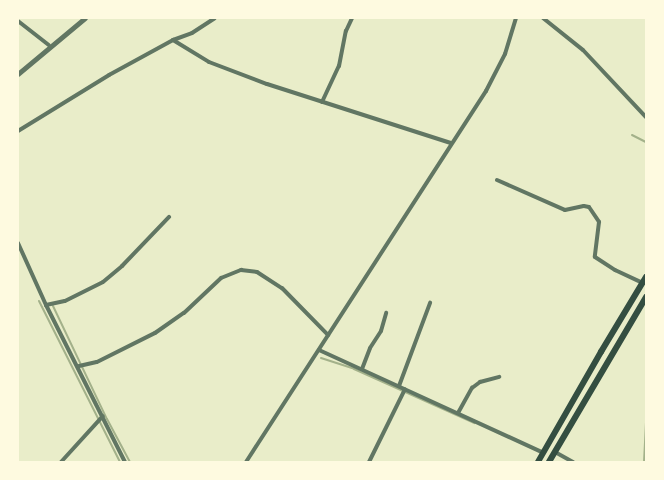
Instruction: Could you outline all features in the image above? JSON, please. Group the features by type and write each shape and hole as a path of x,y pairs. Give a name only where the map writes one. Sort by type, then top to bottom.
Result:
{"main road":[{"path":"538,462 600,352 645,280"},
{"path":"549,462 646,297"}],"street":[{"path":"18,74 49,45 85,18"},
{"path":"18,131 109,75 173,40 192,33 215,18"},
{"path":"322,102 339,66 346,31 352,18"},
{"path":"246,462 490,83 505,54 516,18"},
{"path":"543,18 584,50 646,117"},
{"path":"18,21 49,45"},
{"path":"173,40 196,55 228,70 451,143"},
{"path":"497,180 565,210 584,206 589,207 599,222 595,256 621,274 645,280"},
{"path":"46,305 81,294 113,274 169,217"},
{"path":"18,243 46,305 79,366 125,462"},
{"path":"79,366 98,362 155,333 184,313 221,278 242,270 257,272 282,288 328,335"},
{"path":"399,386 430,303"},
{"path":"362,369 370,348 381,331 386,313"},
{"path":"319,350 544,453"},
{"path":"458,413 472,388 484,381 499,376"},
{"path":"369,462 405,389"},
{"path":"61,462 102,416"},
{"path":"555,452 573,462"}],"waterway":[{"path":"632,135 646,142"},
{"path":"39,301 120,462"},
{"path":"53,306 107,419 130,462"},
{"path":"321,358 354,369 474,423"},
{"path":"644,462 646,422"}]}
